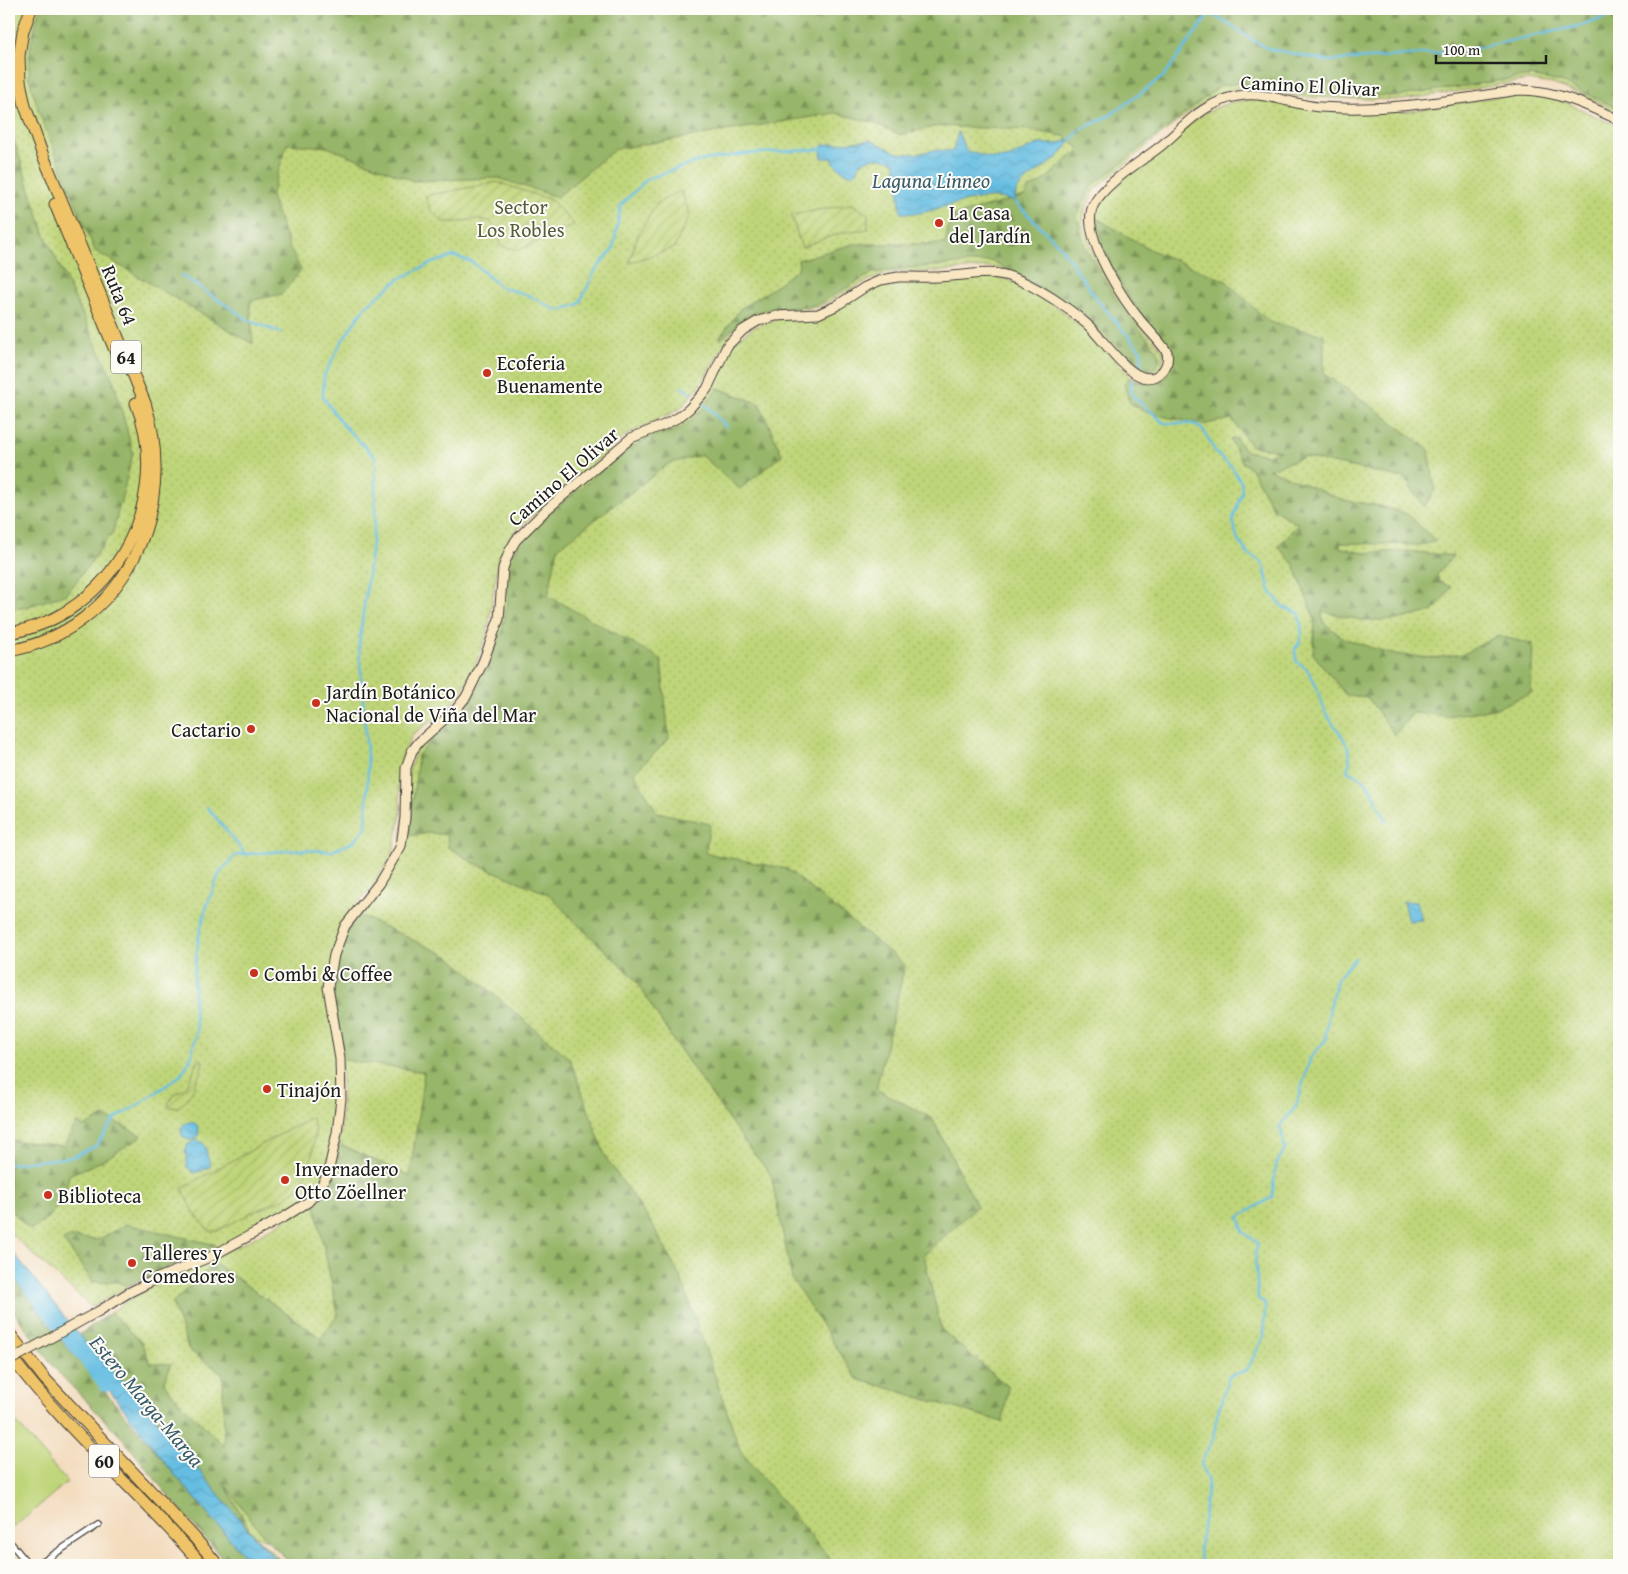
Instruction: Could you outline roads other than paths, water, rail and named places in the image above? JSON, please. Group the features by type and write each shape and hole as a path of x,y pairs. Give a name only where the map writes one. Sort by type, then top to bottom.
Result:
{"highway":[{"name":"Ruta 64","path":"9,633 37,626 60,615 92,593 110,574 126,551 137,526 144,498 147,470 146,446 139,410 35,154 16,99 12,75 12,50 23,9"},
{"name":"Ruta 64","path":"9,651 39,642 63,631 84,617 112,590 131,564 144,535 151,510 156,473 152,431 145,404 42,153 25,106 20,81 19,56 23,31 31,9"},
{"name":"60","path":"9,1333 51,1385 194,1536 218,1565"},
{"name":"60","path":"9,1354 60,1416 155,1513 202,1565"}],"main road":[{"name":"Camino El Olivar","path":"9,1361 128,1293 158,1278 210,1257 269,1226 304,1205 318,1190 328,1173 332,1160 340,1109 340,1070 328,987 334,954 345,926 379,883 401,846 405,818 406,768 412,751 419,742 458,708 466,697 483,662 499,619 503,568 508,552 520,535 546,510 631,438 664,425 689,409 707,389 727,346 743,330 758,321 776,316 818,314 836,306 865,287 881,280 898,277 1000,274 1027,284 1058,303 1088,326 1136,374 1149,379 1155,378 1164,369 1168,358 1167,352 1129,305 1114,280 1096,246 1090,214 1096,200 1106,189 1162,145 1197,114 1212,105 1228,98 1245,95 1261,96 1319,107 1400,107 1519,90 1534,90 1548,91 1572,99 1619,120"}],"street":[{"path":"38,1565 98,1525"},
{"path":"9,1541 29,1565"}],"water":[{"name":"Laguna Linneo","path":"958,132 966,151 991,158 1008,158 1038,144 1057,144 1072,139 1059,156 1023,183 1016,191 1015,202 1004,199 980,199 918,213 901,213 895,162 882,158 869,159 860,163 858,171 853,175 840,169 832,158 822,158 821,149 823,145 871,140 897,153 915,154 935,150 953,151"},
{"path":"1403,901 1417,902 1422,920 1408,921"},
{"path":"186,1122 194,1122 199,1127 197,1138 186,1140 181,1135 181,1127"},
{"path":"196,1140 204,1145 210,1167 194,1173 187,1167 185,1153 188,1144"},
{"path":"9,1247 79,1335 141,1401 252,1534 281,1565 252,1565 170,1469 9,1260"}],"waterway":[{"path":"1071,140 1080,130 1109,116 1163,77 1210,13 1266,48 1328,61 1464,51 1587,24 1619,12"},
{"path":"9,1164 72,1157 96,1146 115,1119 181,1075 191,1058 197,1031 194,1007 194,974 199,935 207,905 220,872 236,855 295,850 332,851 353,842 366,827 368,768 359,645 375,520 376,458 343,425 323,397 324,376 342,341 365,307 399,279 432,263 454,256 472,262 501,287 528,295 558,311 579,304 595,271 613,249 621,205 647,179 699,161 744,154 824,149"},
{"path":"1015,202 1060,246 1098,301 1142,352 1141,366"},
{"path":"181,275 250,321 281,333"},
{"path":"1132,381 1131,392 1135,398 1164,423 1195,424 1204,431 1216,453 1232,467 1241,482 1242,491 1233,519 1237,538 1247,553 1263,563 1270,591 1283,607 1299,613 1302,632 1299,644 1295,648 1296,661 1311,675 1325,711 1348,746 1350,762 1347,771 1366,782 1387,821"},
{"path":"682,387 690,393"},
{"path":"704,404 727,427"},
{"path":"207,807 246,855"},
{"path":"1201,1565 1199,1552 1208,1482 1201,1463 1213,1439 1217,1415 1229,1376 1247,1370 1264,1336 1265,1304 1258,1298 1255,1254 1258,1243 1244,1233 1239,1217 1272,1197 1276,1165 1285,1149 1280,1126 1296,1106 1311,1056 1325,1041 1329,1012 1337,979 1355,958"},
{"name":"Estero Marga-Marga","path":"9,1260 106,1385"}],"place":[{"name":"La Casa del Jardín","path":"939,223"},
{"name":"Ecoferia Buenamente","path":"487,373"},
{"name":"Jardín Botánico Nacional de Viña del Mar","path":"316,703"},
{"name":"Cactario","path":"251,729"},
{"name":"Combi & Coffee","path":"254,973"},
{"name":"Tinajón","path":"267,1089"},
{"name":"Invernadero Otto Zöellner","path":"285,1180"},
{"name":"Biblioteca","path":"48,1195"},
{"name":"Talleres y Comedores","path":"132,1263"}],"park label":[{"name":"Sector Los Robles","path":"521,218"}]}
